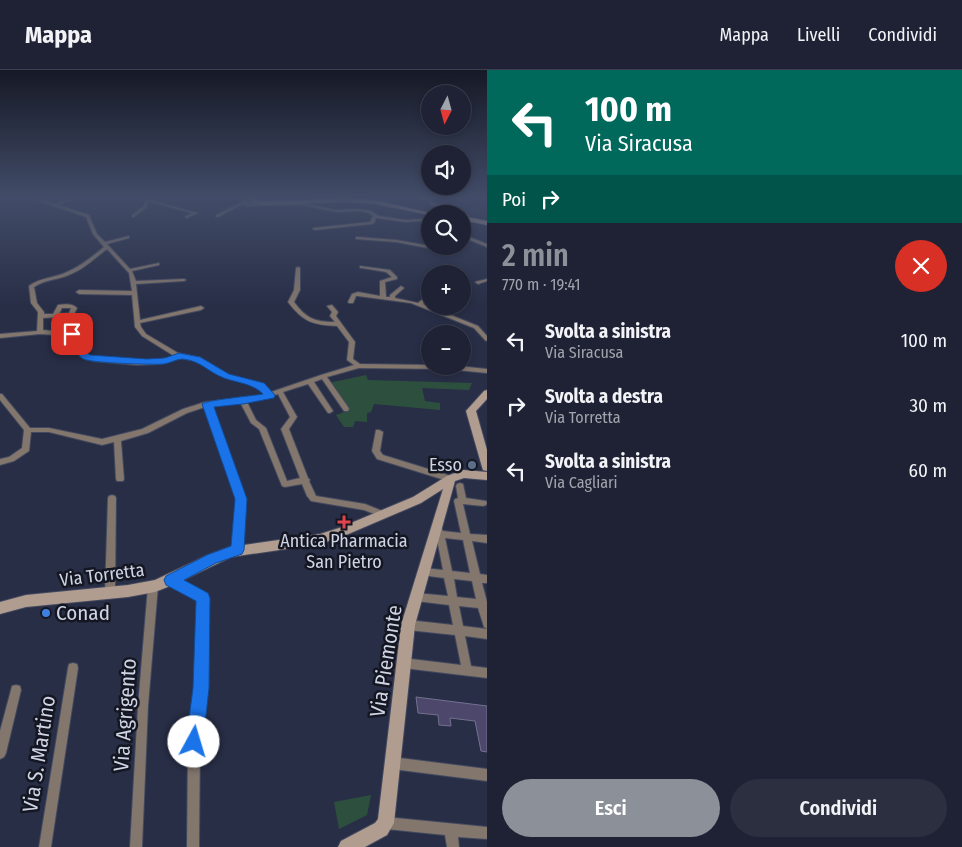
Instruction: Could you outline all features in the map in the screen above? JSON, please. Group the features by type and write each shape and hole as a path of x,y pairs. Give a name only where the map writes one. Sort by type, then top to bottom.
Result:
{"street":[{"path":"95,232 128,271 134,283 138,328 144,335 167,351 179,356 200,359 226,376 260,385 270,395"},
{"path":"40,332 41,316 38,306 34,302 31,287 38,282 54,279 73,271 106,245 127,237"},
{"path":"358,238 396,241 421,246"},
{"path":"471,239 487,246"},
{"path":"471,242 480,243"},
{"path":"128,271 157,264"},
{"path":"362,266 388,271 395,278 382,281 383,297"},
{"path":"298,268 297,290 291,302 298,312 309,322 338,324"},
{"path":"134,283 184,280"},
{"path":"478,282 487,280"},
{"path":"393,299 392,296 401,288"},
{"path":"79,292 135,293"},
{"path":"351,302 355,295 383,297 412,302 421,306 421,303"},
{"path":"330,306 335,312 333,316 352,342 350,360 359,366"},
{"path":"138,322 202,308"},
{"path":"446,315 476,327 487,339"},
{"path":"41,316 55,316"},
{"path":"0,336 40,332 76,336 83,355 93,359 159,362 179,356"},
{"path":"28,430 49,430 102,442 145,431 185,411 207,404 243,401 270,395 310,380 359,366 487,371"},
{"path":"403,367 405,370 411,371 473,372"},
{"path":"323,376 346,409"},
{"path":"310,380 330,410"},
{"path":"280,392 294,417 285,430 311,496 314,499 365,506 382,514"},
{"path":"487,392 471,411 487,467"},
{"path":"0,396 28,430 26,449 11,459 0,462"},
{"path":"243,401 253,421 262,428 285,484 306,480"},
{"path":"207,404 241,499 238,550"},
{"path":"379,432 376,451 380,457 456,482 463,497 461,501 458,501 487,621"},
{"path":"117,439 120,479"},
{"name":"Via Torretta","path":"0,608 26,601 110,593 153,586 171,580 212,559 238,550 320,539 417,500 456,482 463,474 487,476"},
{"name":"Via Piemonte","path":"386,823 408,625 424,572 456,482"},
{"path":"110,593 112,498"},
{"path":"461,501 483,503"},
{"path":"467,670 439,531 487,538"},
{"path":"424,572 487,578"},
{"path":"171,580 203,598 201,688 194,742 193,847"},
{"name":"Via Agrigento","path":"136,847 143,706 153,586"},
{"path":"416,597 483,604"},
{"path":"408,625 487,634"},
{"path":"403,663 487,673"},
{"name":"Via S. Martino","path":"45,847 73,668"},
{"path":"0,753 16,690"},
{"path":"392,763 487,775"},
{"path":"346,847 381,830 386,823 487,833"},
{"path":"451,829 454,847"}],"green space":[{"path":"366,375 368,380 472,383 469,390 422,388 425,401 440,403 440,410 374,404 371,412 367,413 367,422 355,421 353,427 344,427 336,415 344,412 346,409 328,383"},
{"path":"371,795 367,815 339,829 334,802"}],"building":[{"path":"416,697 487,706 487,752 481,751 475,721 450,718 451,726 439,725 438,715 418,713"}],"place":[{"name":"Esso","path":"472,465"},
{"name":"Antica Pharmacia San Pietro","path":"344,522"},
{"name":"Conad","path":"46,613"}],"route":[{"path":"72,334 79,341 83,355 93,359 159,362 179,356 200,359 226,376 260,385 270,395 243,401 207,404 241,499 238,550 212,559 171,580 203,598 201,688 194,742"}]}
